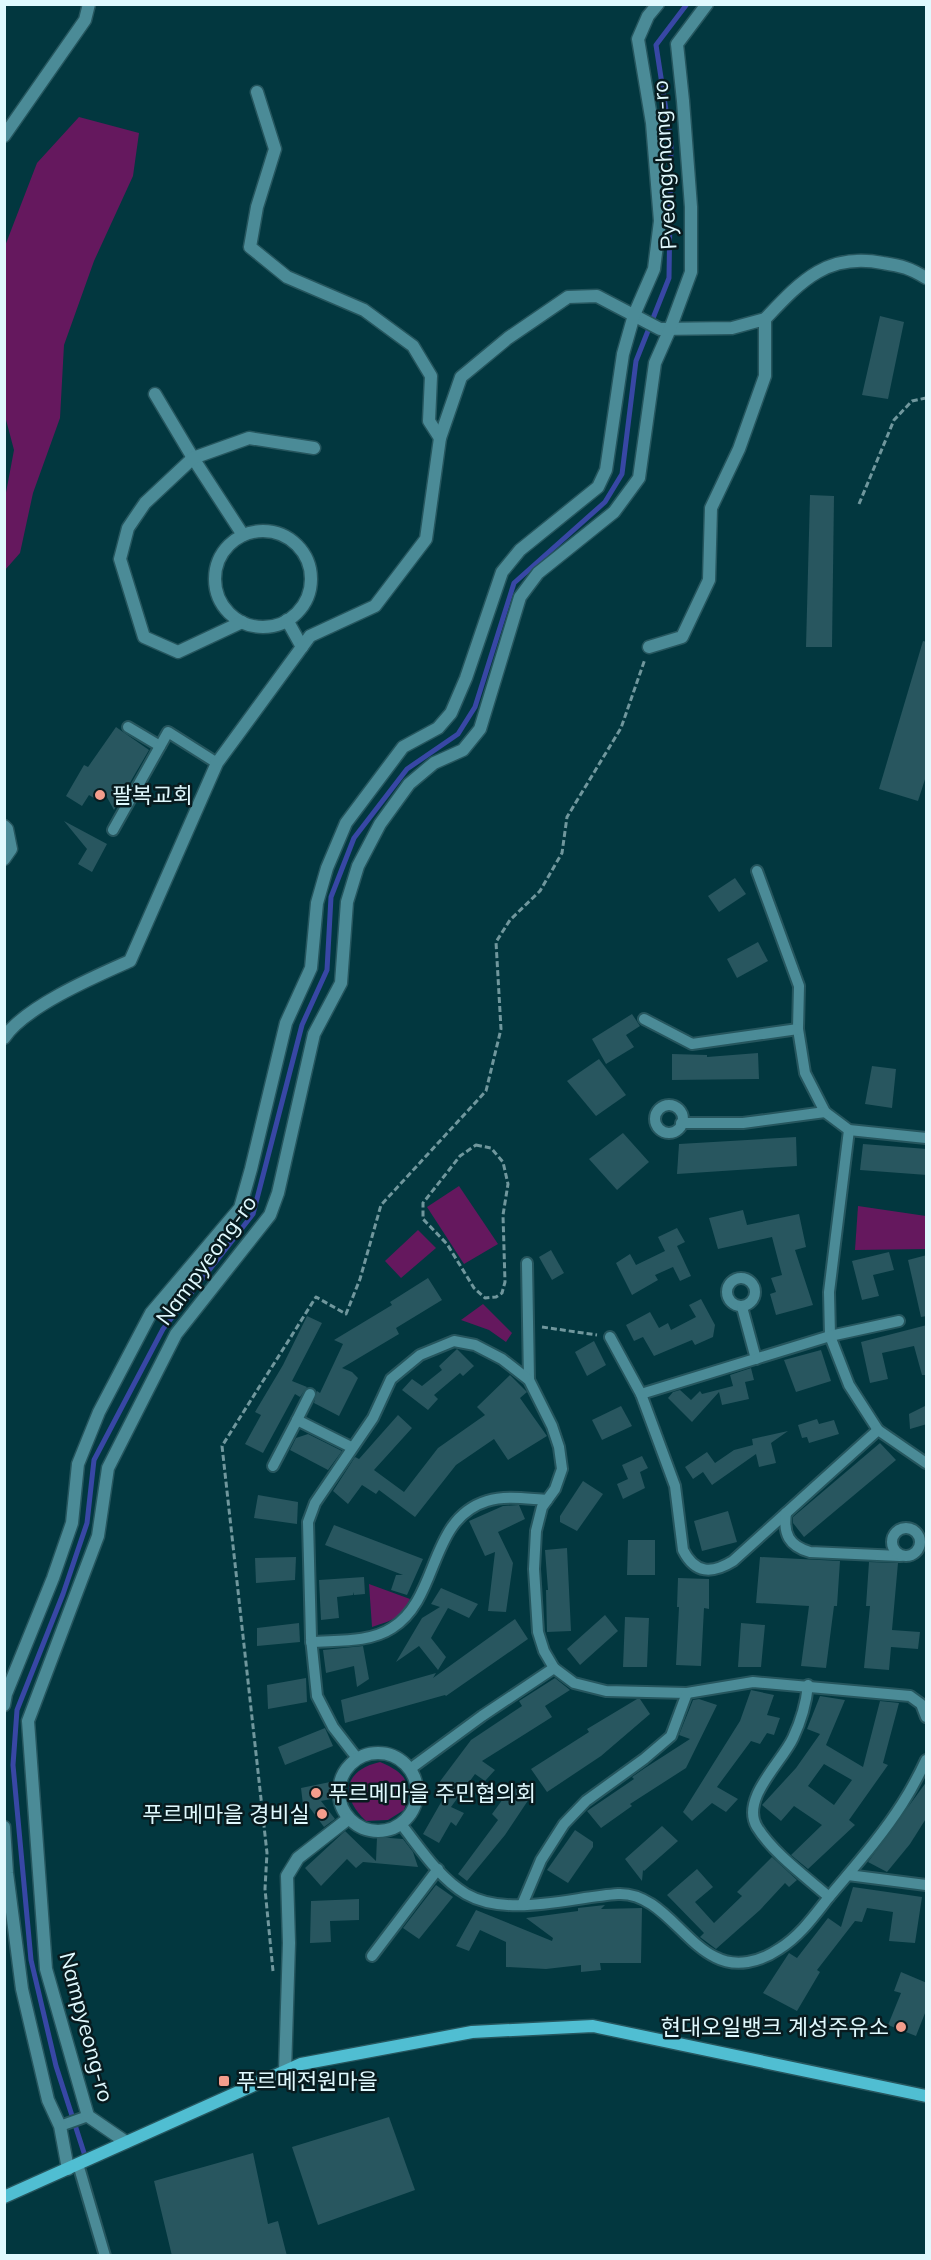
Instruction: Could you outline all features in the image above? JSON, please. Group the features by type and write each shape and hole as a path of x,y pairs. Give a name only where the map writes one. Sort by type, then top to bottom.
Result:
{"street":[{"path":"4,136 86,20 89,4"},
{"name":"Pyeongchang-ro","path":"638,317 654,269 660,221 652,123 638,39 648,16 658,4"},
{"name":"Pyeongchang-ro","path":"665,329 691,272 691,207 683,100 676,44 707,4"},
{"path":"257,92 275,149 257,207 250,247 287,277 364,310 413,345 431,376 429,421 440,438"},
{"path":"5,1037 12,1027 69,989 130,961 217,763 310,636 375,606 426,539 440,438 461,377 508,338 568,297 597,296 665,329 732,328 765,319 799,283 826,266 863,259 910,268 927,278"},
{"name":"Nampyeong-ro","path":"4,1705 6,1694 53,1578 72,1523 78,1464 99,1412 151,1313 240,1208 285,1023 312,968 316,903 327,868 346,823 403,747 438,728 451,713 466,678 502,573 520,550 598,488 606,470 623,354 638,317"},
{"path":"649,647 681,638 709,580 711,508 739,449 765,376 765,319"},
{"name":"Nampyeong-ro","path":"126,2142 85,2117 46,1969 28,1721 98,1536 108,1468 176,1334 270,1215 278,1193 314,1034 341,983 347,902 358,866 380,824 409,784 434,763 463,750 480,729 520,597 538,573 614,512 639,478 655,363 665,329"},
{"path":"155,394 243,535"},
{"path":"242,622 178,652 144,637 120,559 128,528 145,503 193,458 249,438 314,448"},
{"path":"259,531 275,532 290,539 301,550 309,564 311,580 308,596 299,610 287,620 272,626 257,627 229,614 220,601 215,578 220,556 230,544 243,535 259,531"},
{"path":"287,620 302,647"},
{"path":"4,826 7,828 11,849 4,859"},
{"path":"372,1754 387,1754 410,1769 417,1784 417,1800 411,1815 401,1824 388,1830 375,1830 359,1826 348,1819 340,1802 340,1789 343,1777 357,1758 372,1754"},
{"path":"285,2071 289,1943 287,1876 298,1858 348,1819"},
{"path":"4,1827 7,1873 22,1989 48,2100 63,2125 73,2167"},
{"path":"4,2197 301,2064 472,2032 593,2026 927,2096"}],"lane":[{"path":"128,727 160,746"},
{"path":"113,830 168,732 217,763"},
{"path":"757,871 799,986 798,1029 805,1073 825,1112 849,1130 927,1138"},
{"path":"644,1019 692,1044 798,1029"},
{"path":"681,1123 743,1123 825,1112"},
{"path":"849,1130 830,1281 830,1336 849,1384 878,1430 927,1463"},
{"path":"527,1263 529,1380 552,1426 559,1448 562,1469 555,1489 542,1507 536,1531 538,1632 544,1651 554,1668 574,1683 606,1691 687,1694 753,1682 808,1685 910,1696 921,1704 927,1717"},
{"path":"742,1306 756,1359"},
{"path":"641,1394 830,1336 899,1321"},
{"path":"610,1337 641,1394 675,1486 683,1550 688,1560 705,1570 725,1566 878,1430"},
{"path":"357,1758 333,1727 317,1696 311,1642 308,1522 315,1503 351,1447 373,1418 392,1379 420,1355 454,1341 475,1345 502,1359 529,1380"},
{"path":"273,1466 310,1394"},
{"path":"297,1420 351,1447"},
{"path":"311,1642 372,1637 392,1628 412,1611 445,1538 460,1515 473,1507 488,1500 504,1498 547,1500"},
{"path":"786,1513 784,1526 796,1548 810,1552 900,1556"},
{"path":"410,1769 482,1716 554,1668"},
{"path":"808,1685 805,1712 792,1741 756,1795 753,1813 756,1825 765,1837 789,1862 829,1897"},
{"path":"522,1905 541,1860 564,1824 586,1801 644,1759 671,1736 687,1694"},
{"path":"401,1824 438,1869 465,1894 484,1901 522,1905 620,1894 644,1901 665,1914 688,1939 714,1957 732,1964 753,1961 777,1950 795,1937 848,1875 902,1804 927,1760"},
{"path":"372,1956 438,1869"},
{"path":"848,1875 927,1885"},
{"path":"63,2125 85,2117"},
{"path":"73,2167 105,2256"}],"path":[{"path":"859,504 894,420 912,401 927,398"},
{"path":"273,1981 265,1889 267,1853 222,1446 316,1297 346,1314 360,1279 381,1205 486,1091 501,1029 496,942 510,920 540,891 562,854 567,818 621,728 649,647"},
{"path":"476,1145 491,1148 502,1162 508,1184 503,1215 505,1282 502,1293 496,1297 485,1298 474,1288 447,1244 423,1218 423,1203 459,1156 476,1145"},
{"path":"528,1326 610,1337"}],"shaded area":[{"path":"79,117 139,133 133,176 94,261 64,345 60,418 33,493 20,553 5,570 5,498 14,450 5,416 5,246 37,163"},
{"path":"459,1186 498,1244 464,1264 427,1207"},
{"path":"858,1206 926,1216 926,1249 855,1250"},
{"path":"418,1230 436,1248 401,1278 385,1261"},
{"path":"483,1304 512,1333 506,1342 489,1330 461,1320"},
{"path":"369,1584 410,1599 403,1611 395,1618 372,1627"},
{"path":"380,1762 396,1770 405,1780 407,1801 404,1810 388,1820 366,1821 357,1812 352,1802 349,1785 359,1771"}],"building":[{"path":"880,316 904,322 888,399 862,395"},
{"path":"810,495 834,496 832,647 806,647"},
{"path":"923,641 927,642 927,773 918,801 879,789"},
{"path":"116,727 149,750 114,810 103,790 97,800 89,795 82,806 66,796 84,765 88,767"},
{"path":"64,821 107,844 92,872 78,864 87,849"},
{"path":"735,878 746,894 719,912 708,896"},
{"path":"758,942 768,961 737,978 727,959"},
{"path":"632,1014 640,1026 626,1035 634,1047 606,1064 592,1039"},
{"path":"758,1053 759,1079 672,1080 672,1054 707,1055 707,1057"},
{"path":"599,1059 626,1095 596,1116 567,1081"},
{"path":"872,1066 896,1069 892,1108 865,1104"},
{"path":"623,1133 649,1162 617,1190 589,1159"},
{"path":"796,1137 797,1166 677,1174 679,1144"},
{"path":"863,1144 927,1149 927,1175 860,1170"},
{"path":"743,1210 747,1225 799,1214 806,1247 795,1250 813,1305 776,1315 770,1294 776,1292 771,1278 782,1275 772,1237 718,1249 709,1218"},
{"path":"677,1228 685,1242 677,1246 691,1276 680,1281 673,1267 655,1275 658,1280 632,1295 616,1263 630,1254 636,1265 665,1251 658,1237"},
{"path":"551,1250 564,1273 552,1280 539,1257"},
{"path":"889,1252 894,1270 873,1275 879,1296 862,1300 852,1261"},
{"path":"927,1255 927,1316 921,1317 908,1260"},
{"path":"428,1278 442,1300 396,1328 399,1334 342,1368 352,1372 358,1378 339,1416 314,1403 317,1391 320,1393 343,1344 334,1340 392,1305 390,1302"},
{"path":"701,1299 715,1325 713,1337 695,1345 692,1340 654,1356 643,1337 634,1341 626,1325 650,1312 659,1328 668,1323 671,1330 696,1317 689,1305"},
{"path":"307,1316 322,1323 292,1381 307,1387 300,1397 295,1394 263,1453 245,1444 261,1415 255,1412 283,1365"},
{"path":"927,1325 927,1375 922,1375 914,1346 882,1353 888,1379 870,1383 861,1342"},
{"path":"594,1341 606,1365 587,1376 575,1352"},
{"path":"457,1349 474,1366 463,1376 460,1373 434,1395 438,1399 428,1410 402,1390 412,1379 422,1386 442,1370 439,1366"},
{"path":"821,1350 831,1381 796,1392 784,1360"},
{"path":"751,1368 754,1380 745,1382 749,1399 722,1405 719,1392 692,1422 668,1398 673,1392 680,1390 691,1400 700,1391 702,1394 733,1386 730,1375"},
{"path":"510,1375 527,1392 520,1398 547,1436 508,1460 494,1439 456,1465 415,1517 379,1490 376,1494 362,1485 348,1504 333,1491 355,1457 359,1459 398,1415 412,1428 374,1470 404,1492 438,1448 485,1415 477,1407"},
{"path":"927,1405 927,1424 910,1429 909,1414"},
{"path":"621,1406 632,1426 602,1440 592,1420"},
{"path":"817,1419 819,1424 834,1420 839,1434 809,1443 807,1437 802,1438 798,1425"},
{"path":"788,1431 771,1443 776,1463 759,1467 756,1454 712,1485 703,1472 693,1479 685,1467 707,1452 715,1463 734,1450 753,1445 752,1439"},
{"path":"308,1434 342,1451 328,1470 290,1450 296,1438"},
{"path":"880,1443 896,1460 804,1537 793,1523 793,1517"},
{"path":"642,1456 648,1468 640,1472 645,1488 623,1499 617,1484 628,1479 622,1465"},
{"path":"583,1481 603,1494 577,1531 560,1522 560,1516"},
{"path":"258,1495 298,1502 297,1524 254,1518"},
{"path":"519,1505 525,1519 498,1532 513,1563 506,1612 488,1611 495,1552 485,1556 469,1521 503,1506"},
{"path":"728,1511 737,1542 702,1551 694,1521"},
{"path":"334,1525 423,1559 407,1595 391,1590 396,1575 403,1575 325,1545"},
{"path":"628,1540 655,1540 655,1575 627,1575"},
{"path":"567,1548 571,1631 547,1632 546,1590 548,1590 545,1550"},
{"path":"296,1557 295,1580 256,1583 255,1558"},
{"path":"760,1557 840,1561 837,1606 834,1606 826,1668 801,1666 809,1606 756,1603"},
{"path":"869,1562 898,1563 892,1630 920,1632 918,1649 891,1647 889,1670 864,1668 870,1606 866,1606"},
{"path":"364,1577 365,1594 354,1595 353,1592 353,1595 337,1597 339,1618 321,1620 319,1580"},
{"path":"678,1578 709,1579 709,1609 704,1608 701,1666 676,1665"},
{"path":"441,1588 478,1604 469,1618 448,1608 431,1638 446,1657 438,1670 419,1646 396,1662 422,1618 440,1607 431,1604"},
{"path":"605,1615 618,1631 580,1665 567,1649"},
{"path":"625,1617 649,1618 647,1667 623,1667"},
{"path":"515,1619 528,1639 446,1696 345,1723 341,1700 436,1673 433,1678"},
{"path":"299,1623 300,1642 257,1646 257,1628"},
{"path":"741,1623 765,1625 761,1667 738,1667"},
{"path":"363,1646 369,1679 357,1687 354,1666 326,1673 323,1650"},
{"path":"306,1678 307,1702 268,1709 267,1685"},
{"path":"555,1678 570,1690 545,1706 552,1717 482,1761 495,1770 485,1781 475,1774 451,1807 464,1813 456,1826 451,1822 439,1843 423,1834 448,1790 438,1784 471,1740 522,1706 519,1701"},
{"path":"751,1690 774,1695 767,1715 780,1718 774,1735 767,1733 760,1744 751,1741 717,1787 738,1799 726,1812 712,1803 692,1821 683,1812 740,1721"},
{"path":"820,1696 845,1700 826,1745 863,1767 880,1701 899,1703 883,1763 888,1765 849,1820 855,1825 808,1869 791,1855 822,1825 794,1806 781,1821 762,1805 796,1768 820,1734 807,1729","holes":["824,1764 852,1780 834,1805 808,1786"]},
{"path":"640,1699 650,1714 601,1756 547,1792 531,1769 589,1732 587,1729"},
{"path":"699,1699 717,1705 686,1768 630,1804 632,1806 601,1828 587,1811 634,1779 632,1777 690,1739 679,1735 693,1700"},
{"path":"325,1728 333,1746 285,1765 278,1747"},
{"path":"927,1781 927,1817 910,1844 887,1872 868,1862"},
{"path":"330,1782 331,1799 321,1801 335,1819 324,1827 307,1804 303,1805 301,1788"},
{"path":"513,1785 531,1796 505,1835 467,1881 458,1874 498,1820 492,1814"},
{"path":"662,1826 678,1841 643,1870 642,1881 625,1859"},
{"path":"575,1830 593,1842 593,1847 568,1883 547,1870"},
{"path":"345,1831 376,1861 377,1837 403,1839 413,1852 418,1867 363,1862 356,1868 347,1859 321,1886 305,1868"},
{"path":"772,1857 797,1880 789,1887 785,1883 760,1910 716,1949 700,1937 704,1933 667,1895 697,1869 713,1887 695,1902 714,1923 742,1896 737,1892"},
{"path":"436,1885 453,1897 419,1939 403,1928"},
{"path":"853,1887 922,1897 915,1943 889,1941 893,1912 867,1908 862,1922 855,1921 817,1970 820,1972 797,2011 763,1993 789,1953 797,1958 828,1918 841,1927"},
{"path":"359,1899 359,1920 330,1921 331,1942 310,1943 311,1901"},
{"path":"605,1905 601,1909 642,1908 641,1963 600,1963 601,1970 581,1972 581,1965 546,1969 506,1967 506,1942 480,1930 469,1951 456,1946 476,1910 552,1941 553,1938 526,1918"},
{"path":"901,1972 927,1983 927,2008 916,2036 888,2025 901,1993 894,1991"},
{"path":"389,2117 415,2190 318,2225 292,2147"},
{"path":"253,2153 268,2224 278,2221 287,2256 172,2256 154,2181"}],"waterway":[{"path":"86,2159 56,2066 31,1960 13,1765 17,1710 63,1594 87,1523 94,1460 163,1329 253,1214 302,1025 327,970 331,897 354,838 407,769 458,734 475,707 514,583 605,502 622,474 636,361 669,278 671,143 656,45 687,4"}],"place":[{"name":"팔복교회","path":"100,795"},
{"name":"푸르메마을 주민협의회","path":"316,1793"},
{"name":"푸르메마을 경비실","path":"322,1814"},
{"name":"현대오일뱅크 계성주유소","path":"901,2027"},
{"name":"푸르메전원마을","path":"224,2081"}]}
